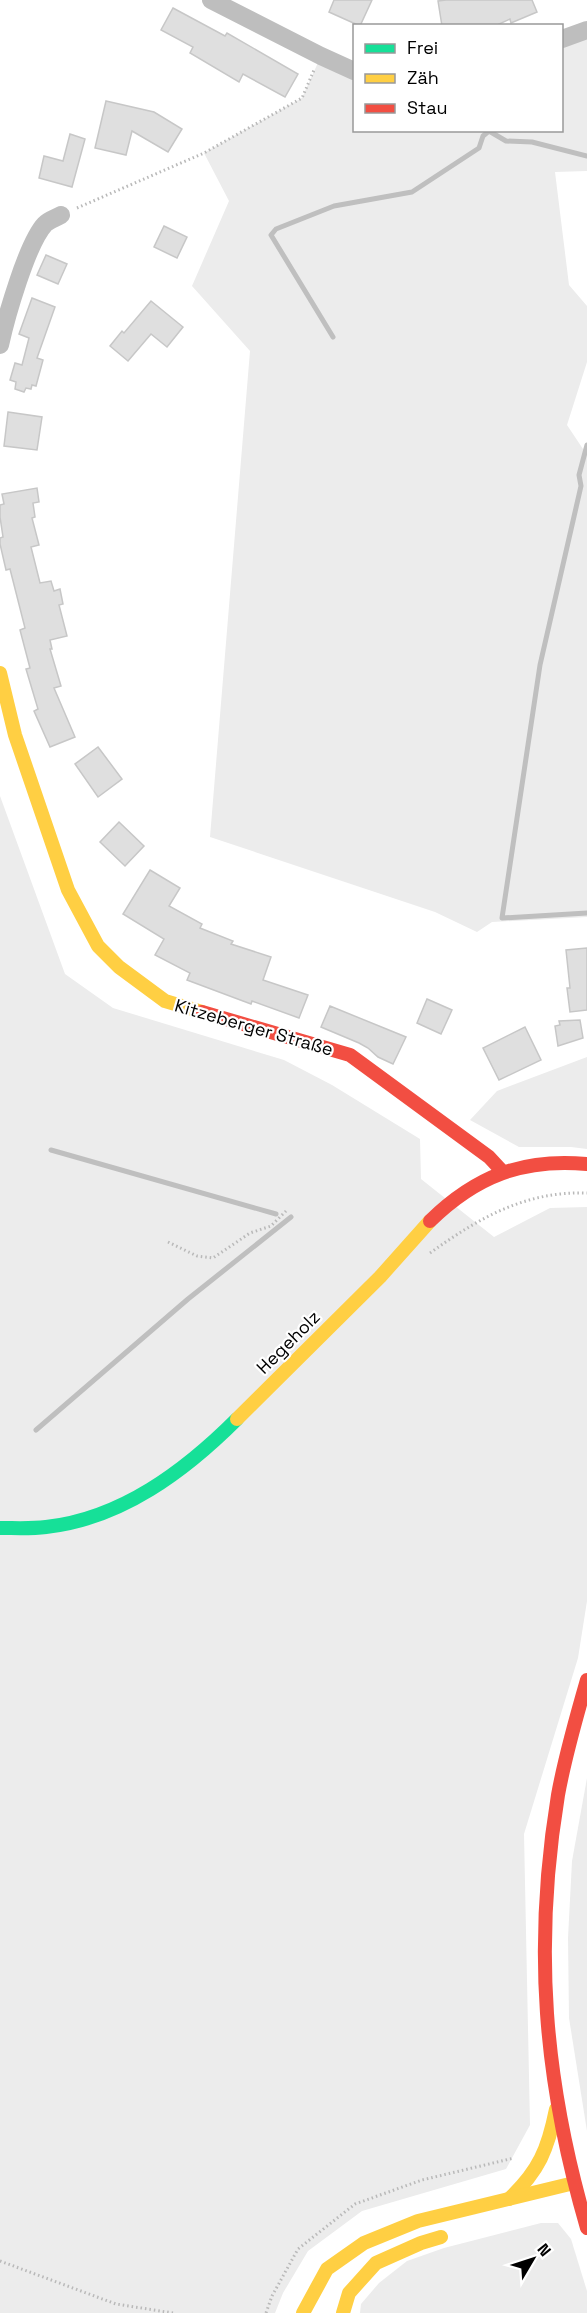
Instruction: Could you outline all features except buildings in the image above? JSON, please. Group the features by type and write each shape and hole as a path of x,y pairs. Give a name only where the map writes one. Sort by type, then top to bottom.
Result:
{"main road":[{"name":"Kitzeberger Straße","path":"0,673 8,731 68,890 98,946 119,968 165,1001 350,1055 489,1156 502,1171"},
{"name":"Hegeholz","path":"0,1528 25,1530 56,1527 89,1520 124,1506 162,1483 201,1453 236,1421 380,1276 439,1211 472,1186 502,1171 544,1162 567,1161 587,1164"},
{"path":"587,1680 558,1793 543,1925 546,2010 556,2109 574,2183 572,2201 587,2228"},
{"path":"509,2199 528,2182 542,2163 556,2109"},
{"path":"303,2313 327,2269 364,2243 418,2221 574,2183"},
{"path":"343,2313 349,2293 376,2263 421,2243 455,2234"}],"street":[{"path":"211,0 321,57 353,71"},
{"path":"563,38 587,30"},
{"path":"0,345 6,316 35,240 46,223 61,215"}],"path":[{"path":"61,215 204,153 302,98 321,57"},
{"path":"168,1242 197,1256 213,1258 250,1233 271,1226 286,1211"},
{"path":"0,2261 116,2304 173,2313"}],"shaded area":[{"path":"587,30 587,171 555,172 569,285 587,306 587,362 567,425 587,455 587,917 492,922 477,932 435,912 210,837 250,351 192,286 229,201 204,153 302,98 321,56 353,71 353,132 563,132 563,39"},
{"path":"0,796 65,974 113,1008 284,1060 332,1085 420,1139 421,1179 494,1237 550,1208 587,1207 587,1601 578,1658 524,1834 530,2125 506,2169 362,2211 308,2251 283,2293 275,2313 0,2313"},
{"path":"587,1057 587,1149 519,1147 470,1120 497,1091"},
{"path":"587,1778 587,2131 569,2018 568,1938 572,1861"},
{"path":"541,2223 558,2223 571,2239 587,2291 587,2313 360,2313 361,2304 379,2283 407,2261 444,2248"}],"waterway":[{"path":"333,337 271,235 276,229 334,206 412,192 479,148 483,136 488,132"},
{"path":"491,132 506,141 532,142 587,156"},
{"path":"587,445 579,475 581,486 540,665 502,918 587,913"},
{"path":"51,1150 276,1214"},
{"path":"36,1430 188,1299 291,1217"}],"traffic: fast":[{"path":"0,1528 40,1528 74,1522 126,1503 150,1490 196,1457 237,1419"}],"traffic: slow":[{"path":"0,673 15,735 68,890 98,946 119,967 165,1001 202,1012"},
{"path":"237,1419 380,1277 430,1221"},
{"path":"509,2199 528,2179 541,2158 550,2136 556,2109"},
{"path":"303,2313 327,2269 364,2243 418,2221 574,2183"},
{"path":"343,2313 349,2293 376,2263 421,2243 441,2237"}],"traffic: jam":[{"path":"202,1012 350,1055 489,1157 502,1171"},
{"path":"430,1221 465,1192 502,1173 542,1164 587,1164"},
{"path":"587,1680 567,1751 558,1795 550,1851 545,1960 552,2066 572,2173 587,2228"}]}
